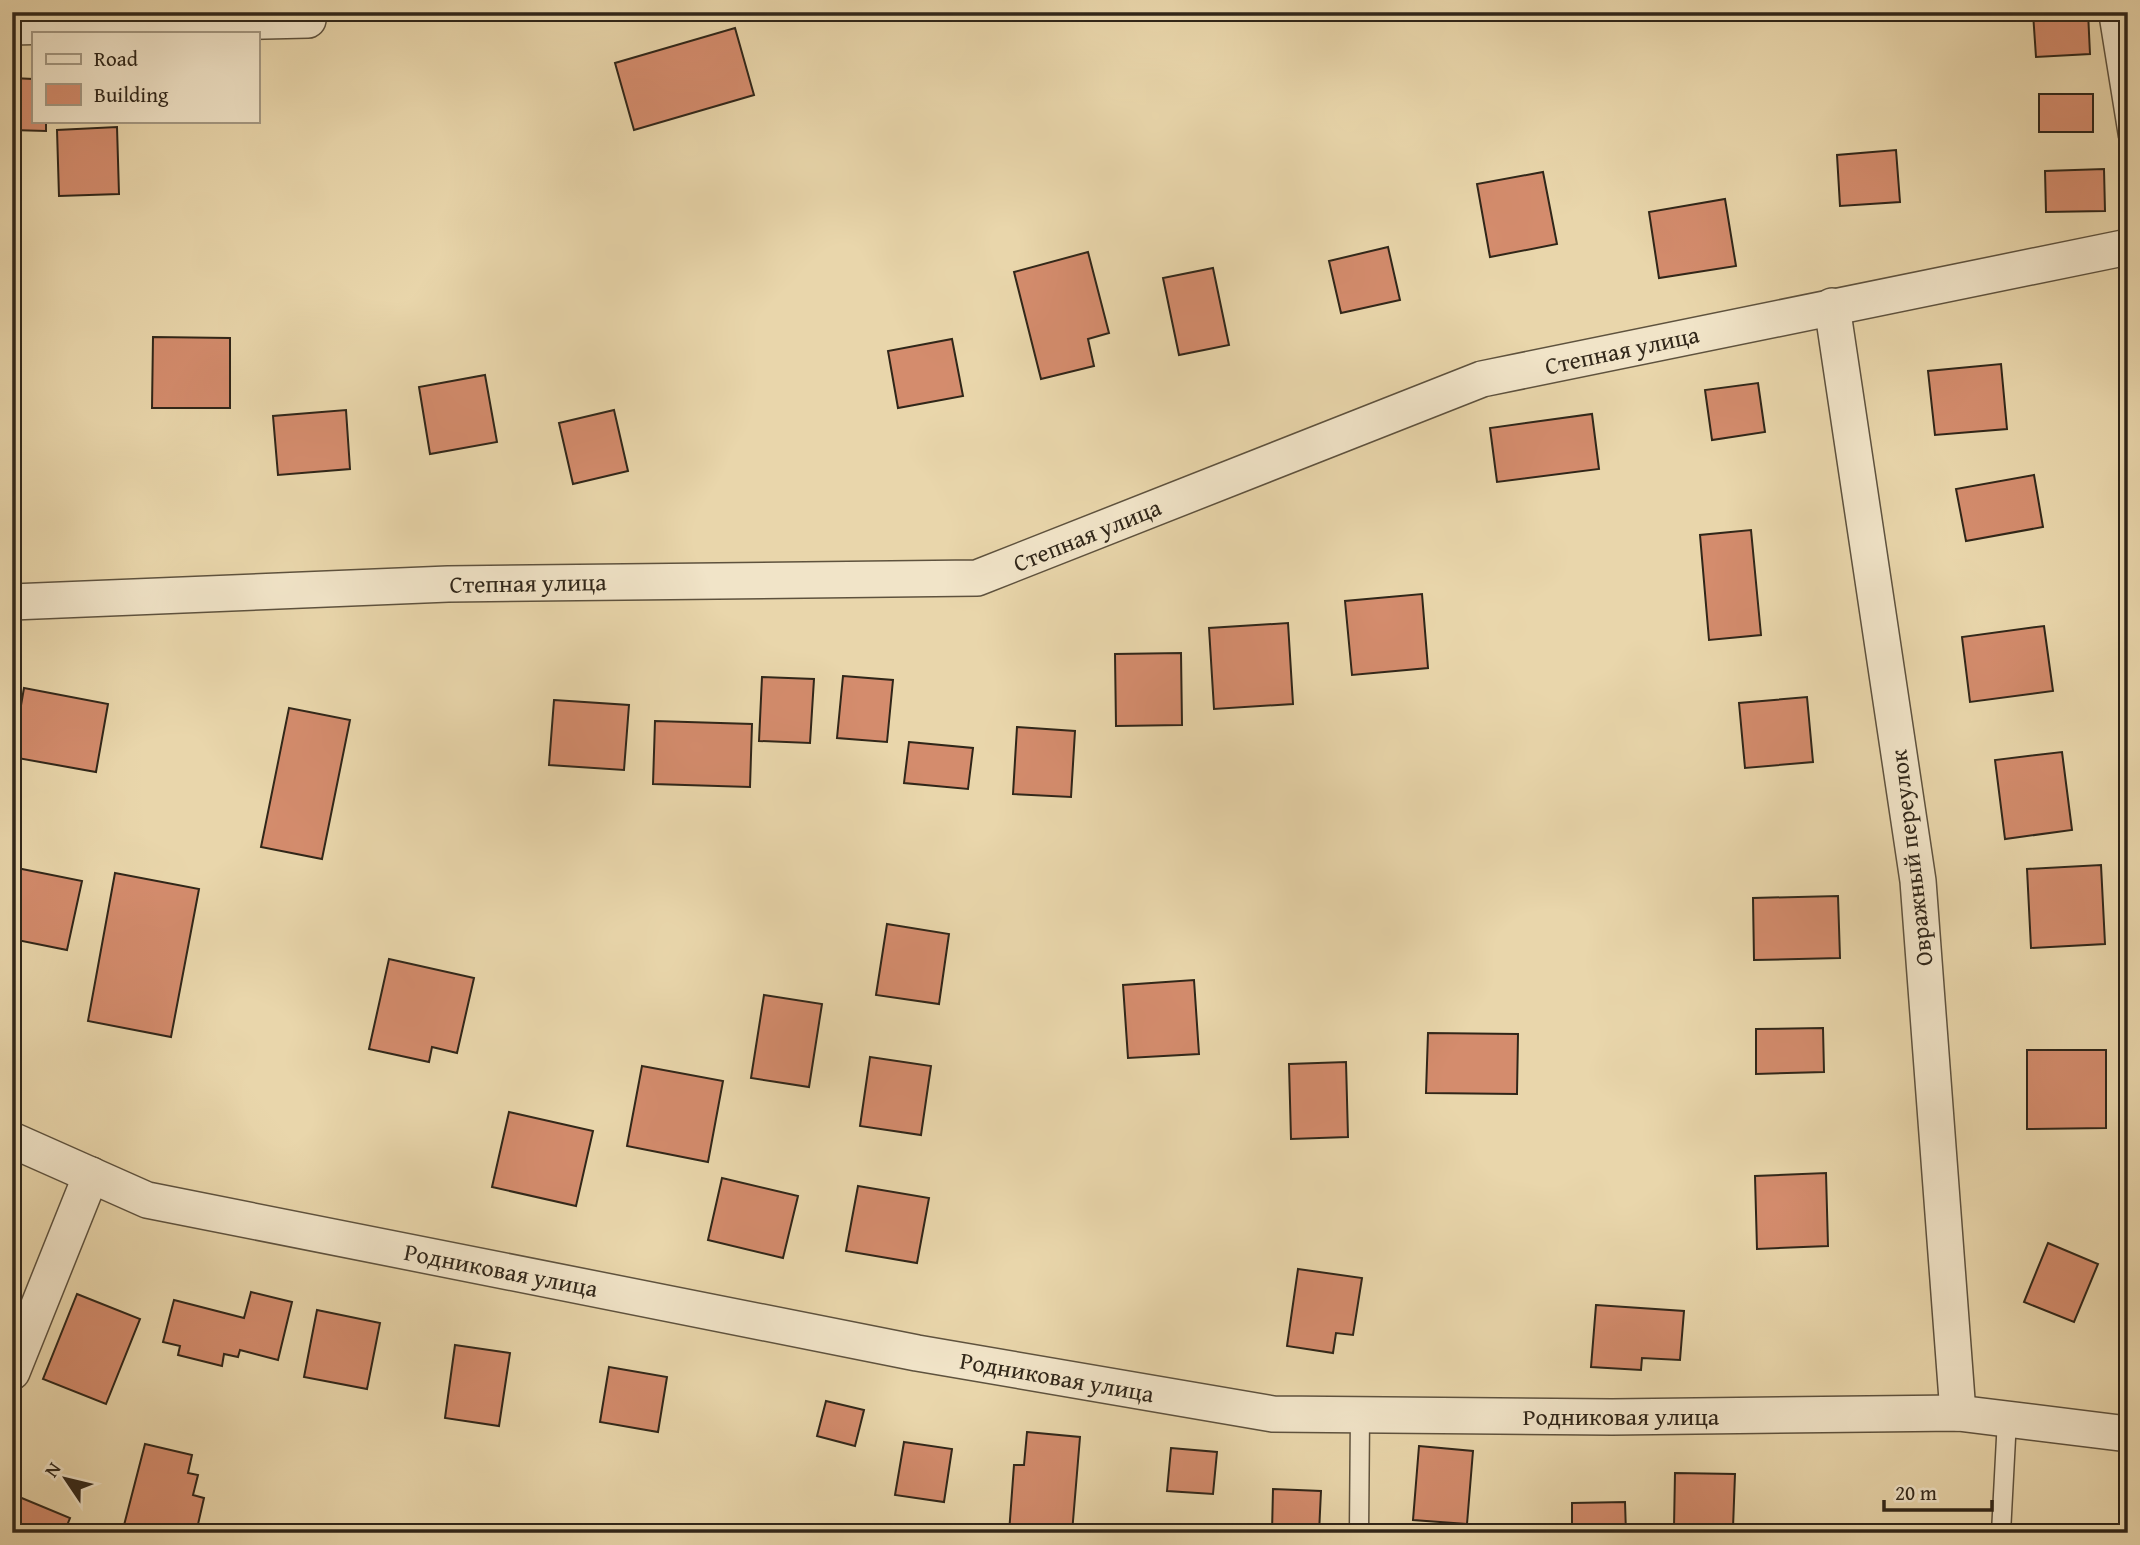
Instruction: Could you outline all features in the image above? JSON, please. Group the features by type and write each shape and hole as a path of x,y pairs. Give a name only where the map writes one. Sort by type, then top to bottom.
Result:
{"street":[{"path":"12,27 308,20"},
{"name":"Степная улица","path":"12,602 448,584 977,578 1482,379 2128,247"},
{"name":"Овражный переулок","path":"1832,306 1918,881 1958,1413"},
{"name":"Родниковая улица","path":"12,1140 147,1200 918,1353 1273,1414 1612,1417 1958,1413 2128,1434"},
{"path":"12,1373 91,1175"}],"lane":[{"path":"2108,12 2128,136"},
{"path":"1359,1533 1360,1415"},
{"path":"2001,1533 2007,1419"}],"building":[{"path":"1908,12 1935,12 1908,16"},
{"path":"2088,12 2090,54 2036,57 2033,13"},
{"path":"735,28 754,95 634,130 615,63"},
{"path":"12,78 32,79 32,122 46,122 46,131 12,130"},
{"path":"2039,94 2093,94 2093,132 2039,132"},
{"path":"117,127 119,194 59,196 57,130"},
{"path":"1896,150 1900,202 1840,206 1837,155"},
{"path":"2104,169 2105,211 2046,212 2045,171"},
{"path":"1543,172 1557,244 1490,257 1477,184"},
{"path":"1725,199 1736,266 1659,278 1649,212"},
{"path":"1388,247 1400,300 1341,313 1329,261"},
{"path":"1088,252 1109,333 1088,339 1094,366 1041,379 1014,272"},
{"path":"1213,268 1229,345 1179,355 1163,278"},
{"path":"153,337 230,338 230,408 152,408"},
{"path":"952,339 963,396 898,408 888,351"},
{"path":"2001,364 2007,429 1935,435 1928,371"},
{"path":"485,375 497,442 430,454 419,387"},
{"path":"1758,383 1765,432 1712,440 1705,390"},
{"path":"346,410 350,469 278,475 273,416"},
{"path":"614,410 628,471 573,484 559,423"},
{"path":"1592,414 1599,469 1497,482 1490,428"},
{"path":"2034,475 2043,527 1966,541 1956,489"},
{"path":"1751,530 1761,635 1709,640 1700,535"},
{"path":"1422,594 1428,668 1352,675 1345,601"},
{"path":"1288,623 1293,704 1214,709 1209,628"},
{"path":"2044,626 2053,691 1970,702 1962,637"},
{"path":"1181,653 1182,725 1116,726 1115,654"},
{"path":"843,676 893,680 887,742 837,738"},
{"path":"762,677 814,679 810,743 759,741"},
{"path":"24,688 108,704 96,772 12,757"},
{"path":"1807,697 1813,762 1745,768 1739,703"},
{"path":"554,700 629,705 624,770 549,765"},
{"path":"289,708 350,720 322,859 261,847"},
{"path":"655,721 752,724 750,787 653,784"},
{"path":"1017,727 1075,731 1071,797 1013,794"},
{"path":"909,742 973,748 968,789 904,783"},
{"path":"2062,752 2072,830 2005,839 1995,760"},
{"path":"2101,865 2105,944 2031,948 2027,869"},
{"path":"12,867 82,881 67,950 12,939"},
{"path":"115,873 199,889 171,1037 88,1021"},
{"path":"1838,896 1840,958 1754,960 1753,898"},
{"path":"887,924 949,934 939,1004 876,995"},
{"path":"389,959 474,978 457,1053 432,1047 429,1062 369,1049"},
{"path":"1194,980 1199,1054 1128,1058 1123,985"},
{"path":"764,995 822,1004 809,1087 751,1078"},
{"path":"1823,1028 1824,1072 1756,1074 1756,1029"},
{"path":"1428,1033 1518,1034 1517,1094 1426,1093"},
{"path":"2027,1050 2106,1050 2106,1128 2027,1129"},
{"path":"870,1057 931,1066 921,1135 860,1126"},
{"path":"1346,1062 1348,1137 1291,1139 1289,1064"},
{"path":"642,1066 723,1081 708,1162 627,1146"},
{"path":"509,1112 593,1131 576,1206 492,1187"},
{"path":"1826,1173 1828,1246 1757,1249 1755,1176"},
{"path":"722,1178 798,1196 783,1258 708,1240"},
{"path":"858,1186 929,1198 917,1263 846,1251"},
{"path":"2048,1243 2098,1264 2074,1322 2024,1302"},
{"path":"1298,1269 1362,1278 1353,1335 1336,1333 1333,1353 1287,1346"},
{"path":"251,1292 292,1302 278,1360 240,1350 238,1357 224,1354 222,1366 178,1355 180,1346 163,1342 174,1300 244,1318"},
{"path":"77,1294 140,1319 106,1404 43,1379"},
{"path":"1596,1305 1684,1311 1680,1360 1642,1358 1641,1370 1591,1367"},
{"path":"317,1310 380,1323 367,1389 304,1377"},
{"path":"455,1345 510,1353 499,1426 445,1418"},
{"path":"609,1367 667,1377 658,1432 600,1422"},
{"path":"826,1401 864,1410 855,1446 817,1436"},
{"path":"1027,1432 1080,1437 1072,1533 1009,1533 1014,1465 1024,1465"},
{"path":"904,1442 952,1449 944,1502 895,1495"},
{"path":"145,1444 192,1455 188,1473 198,1475 193,1495 204,1498 196,1533 122,1533"},
{"path":"1419,1446 1473,1451 1467,1524 1413,1520"},
{"path":"1171,1448 1217,1452 1213,1494 1167,1491"},
{"path":"1675,1473 1735,1474 1733,1528 1674,1527"},
{"path":"1273,1489 1321,1491 1319,1533 1272,1533"},
{"path":"12,1494 70,1518 64,1533 12,1533"},
{"path":"1625,1502 1626,1533 1572,1533 1572,1503"}]}
